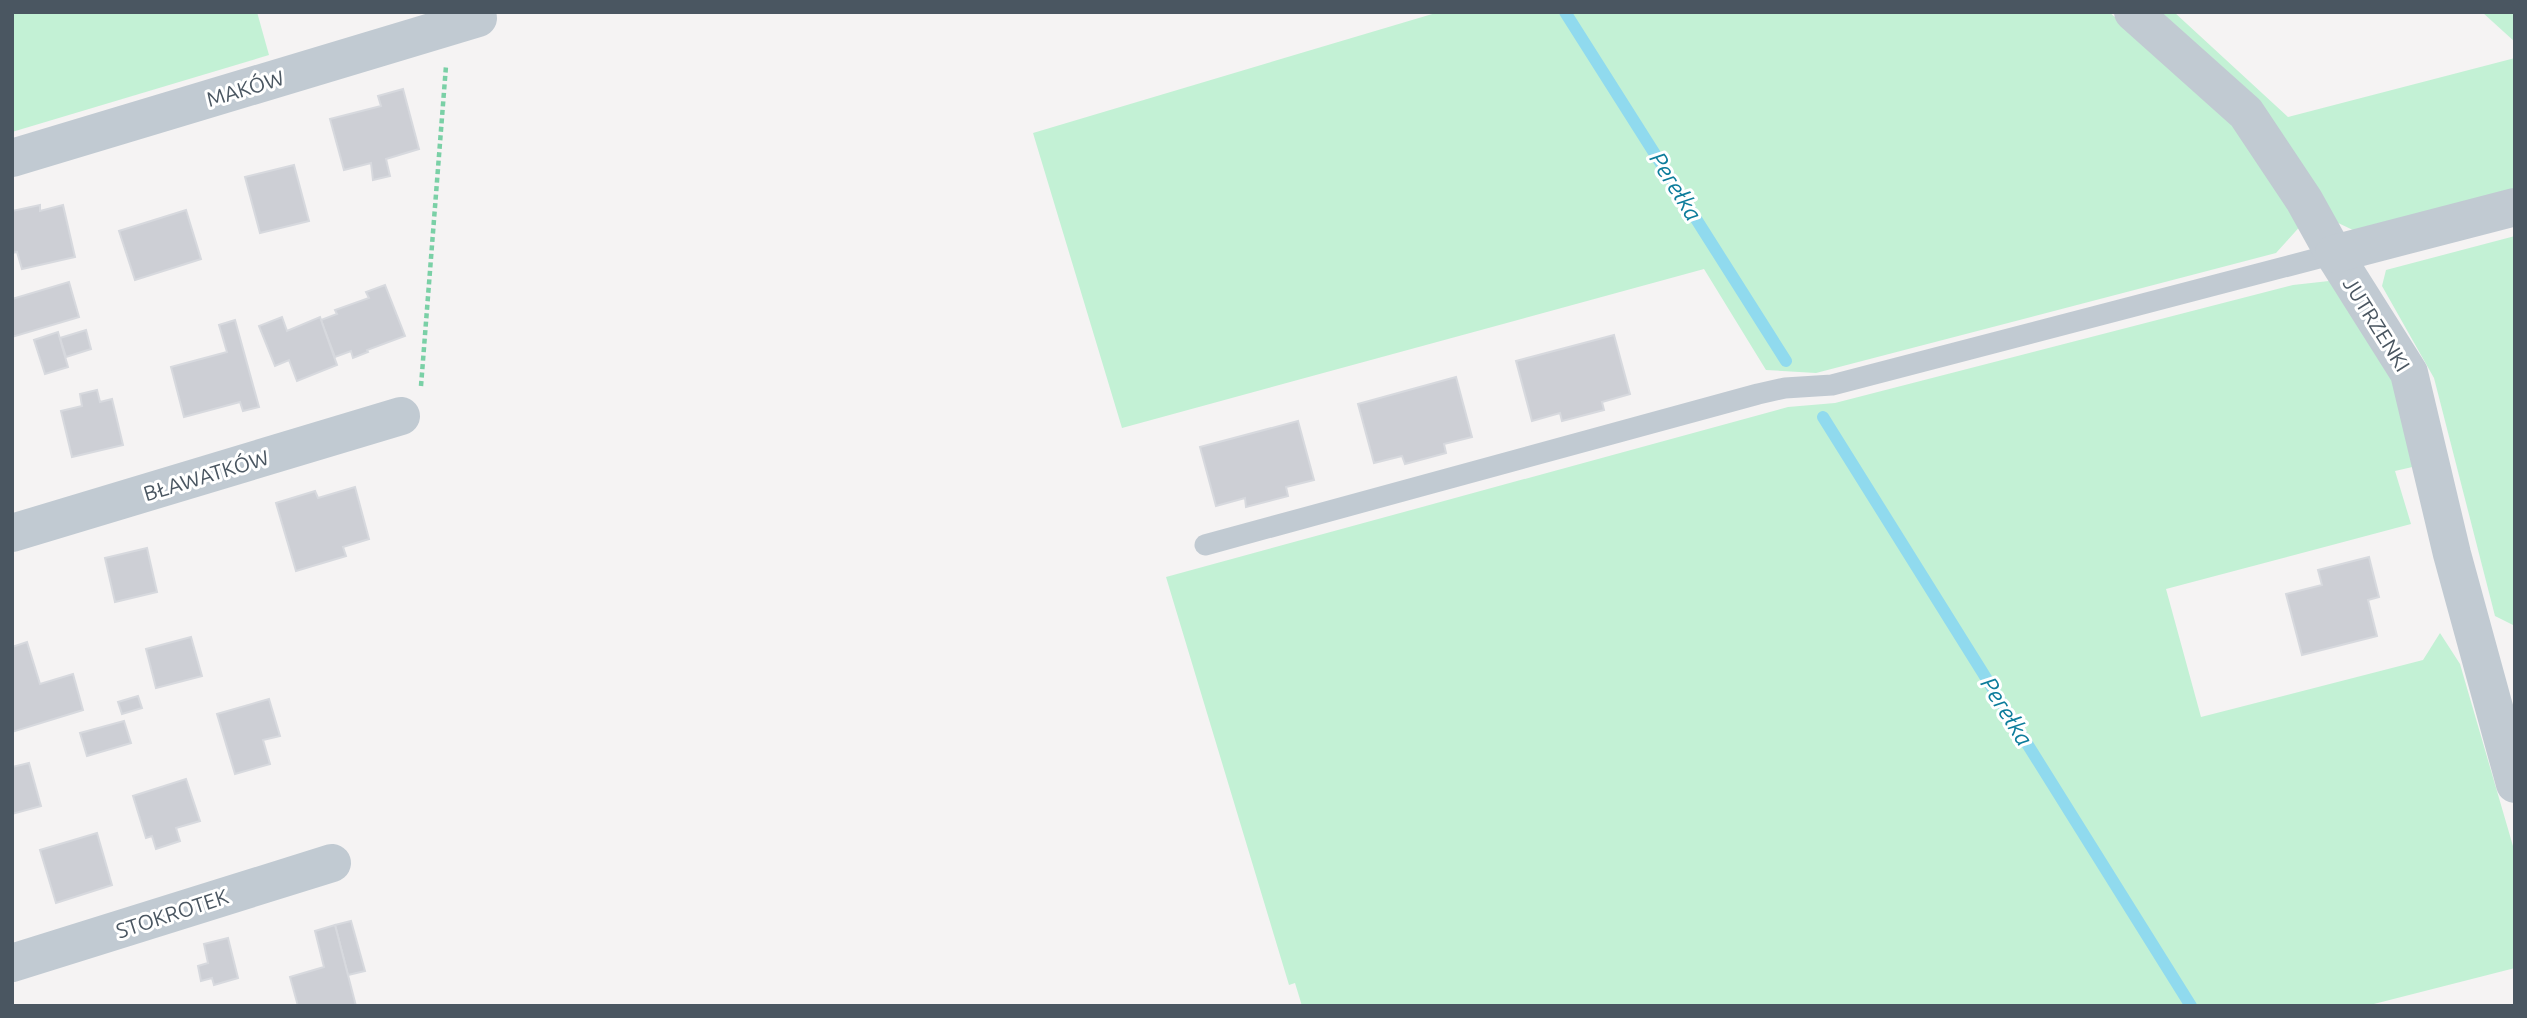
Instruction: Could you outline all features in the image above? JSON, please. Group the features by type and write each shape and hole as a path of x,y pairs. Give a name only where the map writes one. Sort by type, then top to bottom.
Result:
{"street":[{"name":"JUTRZENKI","path":"2133,12 2246,113 2304,200 2334,254 2409,373 2452,554 2500,674 2515,784"},
{"name":"MAKÓW","path":"12,158 462,22"},
{"path":"2334,254 2515,207"},
{"name":"BŁAWATKÓW","path":"12,533 401,416"},
{"name":"STOKROTEK","path":"12,963 332,863"}],"lane":[{"path":"1205,545 1758,394 1785,388 1832,385 2334,254"}],"path":[{"path":"401,416 413,407 420,397 446,75 462,22"}],"green space":[{"path":"12,12 257,12 269,55 12,132"},
{"path":"1439,12 2109,12 2242,127 2303,223 2276,253 1816,373 1766,370 1704,269 1122,428 1033,133"},
{"path":"2153,12 2174,12 2288,117 2515,58 2515,197 2355,231 2334,221"},
{"path":"2482,12 2515,12 2515,42"},
{"path":"2515,236 2515,626 2495,616 2434,378 2382,286 2386,270"},
{"path":"2338,280 2402,390 2421,465 2395,471 2411,524 2166,589 2201,717 2423,660 2440,633 2460,664 2515,853 2515,968 2366,1006 1302,1006 1295,983 1289,985 1166,577 1788,407 1835,403 2293,285"}],"building":[{"path":"403,89 419,149 386,159 390,176 373,180 371,163 344,170 330,119 381,106 378,96"},
{"path":"294,165 309,221 260,233 245,177"},
{"path":"40,205 40,211 63,205 75,257 22,269 17,252 12,253 12,211"},
{"path":"186,210 201,259 135,280 119,231"},
{"path":"69,282 79,317 12,337 12,299"},
{"path":"385,285 405,336 353,358 351,351 335,357 321,320 337,314 335,310 369,298 366,292"},
{"path":"282,317 287,331 320,317 337,365 297,381 289,360 275,366 259,326"},
{"path":"235,320 259,407 243,411 240,402 184,417 171,367 227,352 219,325"},
{"path":"86,330 91,349 66,357 60,338"},
{"path":"58,332 68,367 45,374 34,340"},
{"path":"1614,335 1630,394 1602,402 1604,410 1562,421 1560,413 1532,421 1516,361"},
{"path":"1456,377 1472,437 1444,444 1446,453 1405,464 1402,456 1374,463 1358,404"},
{"path":"97,390 100,402 112,399 123,445 72,457 61,411 82,406 80,394"},
{"path":"1298,421 1314,480 1286,487 1288,496 1246,507 1245,498 1216,506 1200,447"},
{"path":"355,487 369,539 343,547 346,556 296,571 276,503 315,491 318,498"},
{"path":"147,548 157,592 115,602 105,558"},
{"path":"2369,557 2379,597 2368,600 2377,636 2302,655 2286,594 2322,585 2318,570"},
{"path":"191,637 202,676 156,688 146,649"},
{"path":"27,642 40,684 73,674 83,710 12,732 12,647"},
{"path":"138,696 142,708 122,714 118,702"},
{"path":"269,699 280,736 263,740 270,764 235,774 217,714"},
{"path":"124,721 131,743 87,756 80,733"},
{"path":"29,763 41,806 12,814 12,767"},
{"path":"186,779 200,821 176,828 180,841 156,849 152,836 146,838 133,796"},
{"path":"97,833 112,885 56,903 40,850"},
{"path":"351,921 365,971 348,975 335,925"},
{"path":"335,925 356,1006 298,1006 290,977 324,967 315,931"},
{"path":"228,938 238,978 214,985 212,978 201,981 198,966 208,963 204,944"}],"waterway":[{"name":"Perełka","path":"1565,12 1786,361"},
{"name":"Perełka","path":"1823,417 2191,1006"}]}
